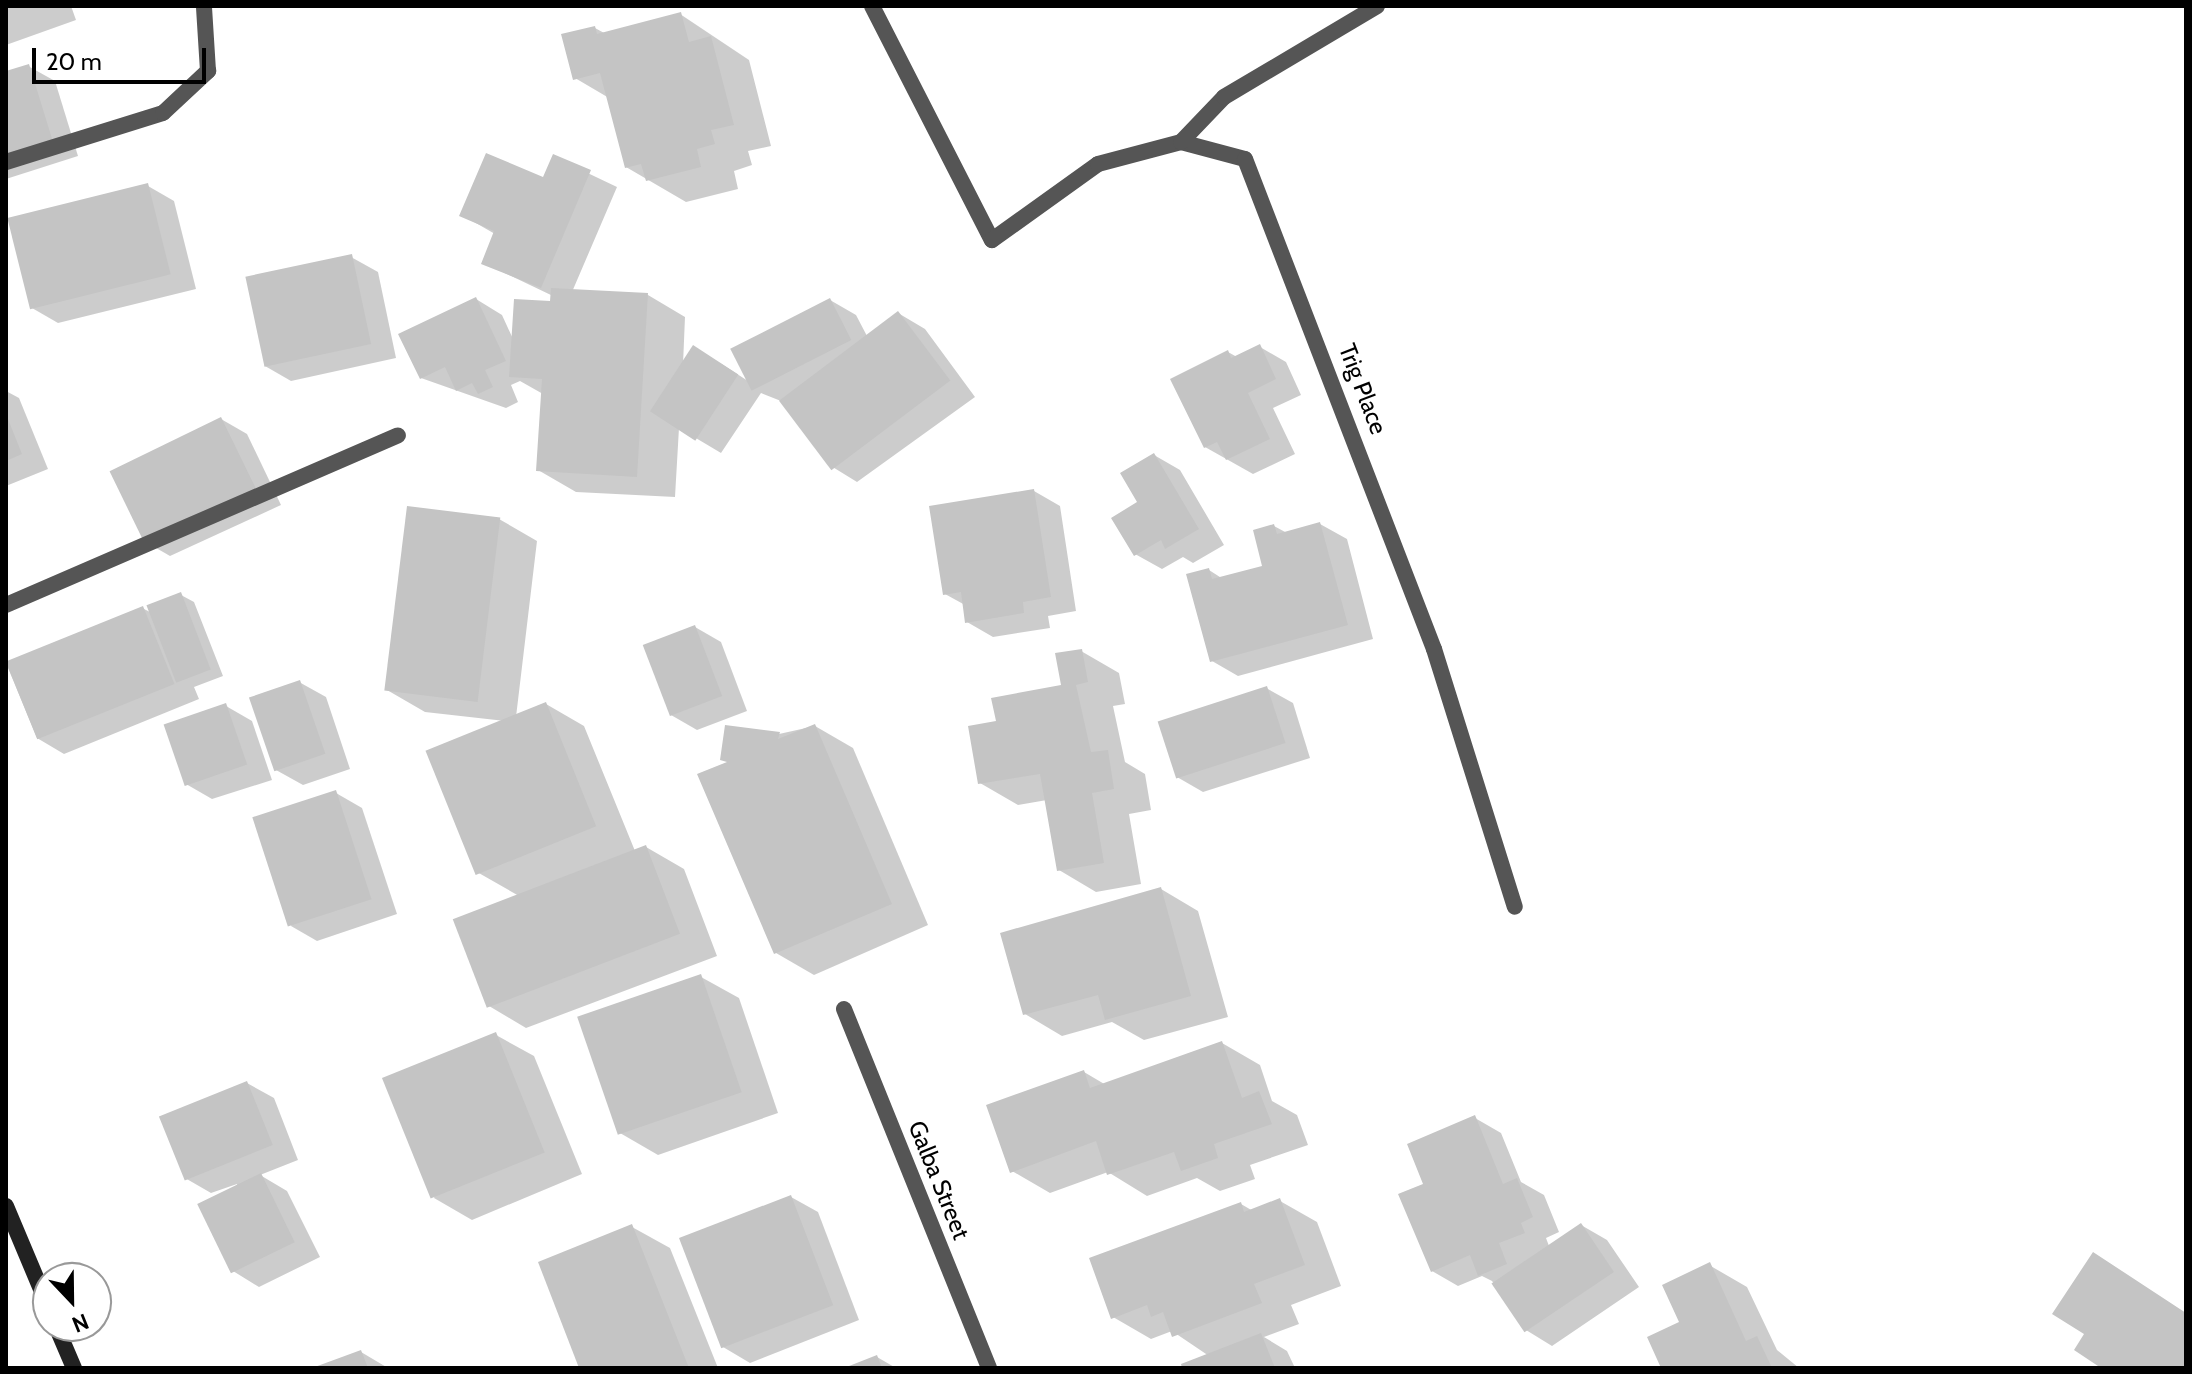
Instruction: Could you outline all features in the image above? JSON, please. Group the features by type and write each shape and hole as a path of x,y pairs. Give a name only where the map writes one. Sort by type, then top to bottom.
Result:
{"main road":[{"path":"6,1206 32,1268"},
{"path":"63,1342 74,1368"}],"street":[{"name":"Trig Place","path":"872,6 992,240 1098,164 1181,142 1245,159 1434,649 1515,907"},
{"path":"1181,142 1224,97 1377,6"},
{"path":"6,162 163,113 208,71 204,8"},
{"path":"6,605 398,435"},
{"name":"Galba Street","path":"844,1009 989,1368"}],"building":[{"path":"681,12 689,42 711,36 734,125 711,130 715,144 697,149 701,167 646,181 641,164 625,168 600,73 573,80 561,34 595,26 597,34"},
{"path":"29,64 53,142 6,156 6,71"},
{"path":"486,153 543,177 553,154 591,170 541,288 481,264 494,231 459,216"},
{"path":"148,183 171,274 30,309 7,218"},
{"path":"352,254 371,344 265,367 245,277"},
{"path":"551,288 648,293 637,477 536,471 542,379 509,377 514,299 550,301"},
{"path":"476,297 506,361 485,370 493,387 478,394 472,383 456,391 445,367 420,379 398,334"},
{"path":"830,298 851,340 752,391 730,349"},
{"path":"898,311 950,380 831,470 779,401"},
{"path":"1260,344 1276,379 1248,393 1270,439 1226,460 1217,442 1204,448 1170,379 1228,350 1231,358"},
{"path":"693,345 738,374 695,441 650,411"},
{"path":"6,414 22,454 6,461"},
{"path":"221,417 257,490 145,544 110,471"},
{"path":"1154,453 1199,529 1165,549 1161,540 1134,556 1111,518 1137,502 1120,473"},
{"path":"1034,489 1051,597 1023,602 1024,613 965,623 961,592 943,595 929,506"},
{"path":"407,506 500,517 478,702 384,691"},
{"path":"1320,522 1348,625 1210,662 1186,574 1209,568 1212,579 1262,566 1253,530 1274,524 1277,534"},
{"path":"181,592 211,669 176,683 146,605"},
{"path":"143,606 174,684 37,739 6,661"},
{"path":"695,625 722,696 670,716 643,645"},
{"path":"1082,649 1088,682 1076,685 1091,752 1108,750 1114,789 1092,793 1104,863 1057,871 1040,774 978,784 968,726 996,721 991,698 1061,685 1055,653"},
{"path":"300,680 325,754 274,771 249,698"},
{"path":"1267,686 1286,743 1176,779 1158,722"},
{"path":"546,702 596,826 476,875 425,751"},
{"path":"226,703 247,764 185,786 164,724"},
{"path":"815,724 892,904 774,954 697,774 727,762 720,760 725,725 780,732 778,739"},
{"path":"336,790 372,899 288,927 252,817"},
{"path":"646,845 680,934 487,1008 453,919"},
{"path":"1161,887 1191,996 1105,1020 1098,995 1023,1015 1000,933"},
{"path":"701,974 742,1092 618,1135 577,1017"},
{"path":"496,1032 545,1153 431,1199 382,1078"},
{"path":"1222,1041 1242,1098 1259,1091 1272,1124 1214,1144 1218,1158 1181,1171 1174,1152 1107,1175 1096,1141 1010,1173 986,1105 1084,1070 1090,1088"},
{"path":"247,1081 273,1145 185,1181 159,1117"},
{"path":"1475,1115 1503,1184 1517,1178 1533,1217 1521,1223 1525,1233 1499,1243 1507,1264 1478,1276 1470,1255 1431,1272 1398,1194 1423,1184 1407,1144"},
{"path":"261,1173 295,1242 231,1273 197,1204"},
{"path":"791,1195 833,1305 721,1348 679,1238"},
{"path":"1280,1198 1305,1265 1254,1284 1262,1303 1172,1337 1163,1312 1151,1317 1147,1305 1111,1319 1089,1258 1241,1202 1244,1212"},
{"path":"1581,1223 1614,1272 1524,1332 1491,1283"},
{"path":"632,1224 689,1368 579,1368 538,1262"},
{"path":"2093,1252 2186,1313 2186,1368 2101,1368 2074,1350 2084,1334 2052,1314"},
{"path":"1710,1262 1746,1341 1757,1336 1772,1368 1661,1368 1647,1337 1679,1322 1662,1285"},
{"path":"1261,1333 1275,1368 1182,1368 1181,1364"},
{"path":"361,1350 368,1368 312,1368"},
{"path":"877,1355 882,1368 844,1368"}]}
